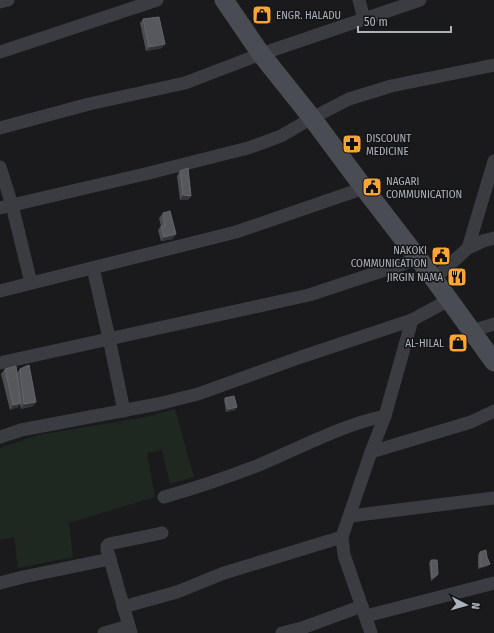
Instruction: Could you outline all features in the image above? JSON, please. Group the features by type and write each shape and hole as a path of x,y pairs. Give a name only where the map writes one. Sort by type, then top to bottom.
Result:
{"street":[{"path":"0,2 8,0"},
{"path":"0,52 157,0"},
{"path":"224,0 261,54 312,118 434,279 494,362"},
{"path":"359,0 364,19"},
{"path":"0,128 89,104 185,83 261,54 420,0"},
{"path":"6,207 248,148 281,136 349,99 391,86 494,65"},
{"path":"468,248 493,166"},
{"path":"0,167 6,207 32,283"},
{"path":"0,291 236,232 364,188"},
{"path":"434,279 468,248 494,238"},
{"path":"0,363 309,295 418,259"},
{"path":"93,268 124,411"},
{"path":"0,437 21,430 124,411 198,394 301,357 412,320 449,300"},
{"path":"371,633 344,555 342,538 384,416 412,320"},
{"path":"472,331 494,324"},
{"path":"371,452 471,422 494,411"},
{"path":"164,496 225,478 323,437 368,420 384,416"},
{"path":"350,516 494,498"},
{"path":"104,633 130,630 107,546 109,544 162,533"},
{"path":"124,606 177,592 224,573 342,538"},
{"path":"0,583 110,560"},
{"path":"282,633 364,611 494,583"}],"shaded area":[{"path":"175,409 194,477 170,484 162,450 147,453 155,497 69,523 73,557 18,568 14,537 0,540 0,448 38,435 146,417"}],"building":[{"path":"159,17 165,44 149,47 143,19"},
{"path":"188,168 191,196 183,195 180,171"},
{"path":"170,211 176,234 164,237 161,226 165,226 163,213"},
{"path":"29,365 36,402 24,404 20,369"},
{"path":"16,366 21,403 13,405 5,369"},
{"path":"234,396 237,407 228,409 225,398"},
{"path":"486,550 490,564 480,567 480,552"},
{"path":"431,560 437,560 438,574 432,578"}],"place":[{"name":"ENGR. HALADU","path":"262,15"},
{"name":"DISCOUNT MEDICINE","path":"352,144"},
{"name":"NAGARI COMMUNICATION","path":"372,187"},
{"name":"NAKOKI COMMUNICATION","path":"441,256"},
{"name":"JIRGIN NAMA","path":"457,277"},
{"name":"AL-HILAL","path":"458,343"}]}
